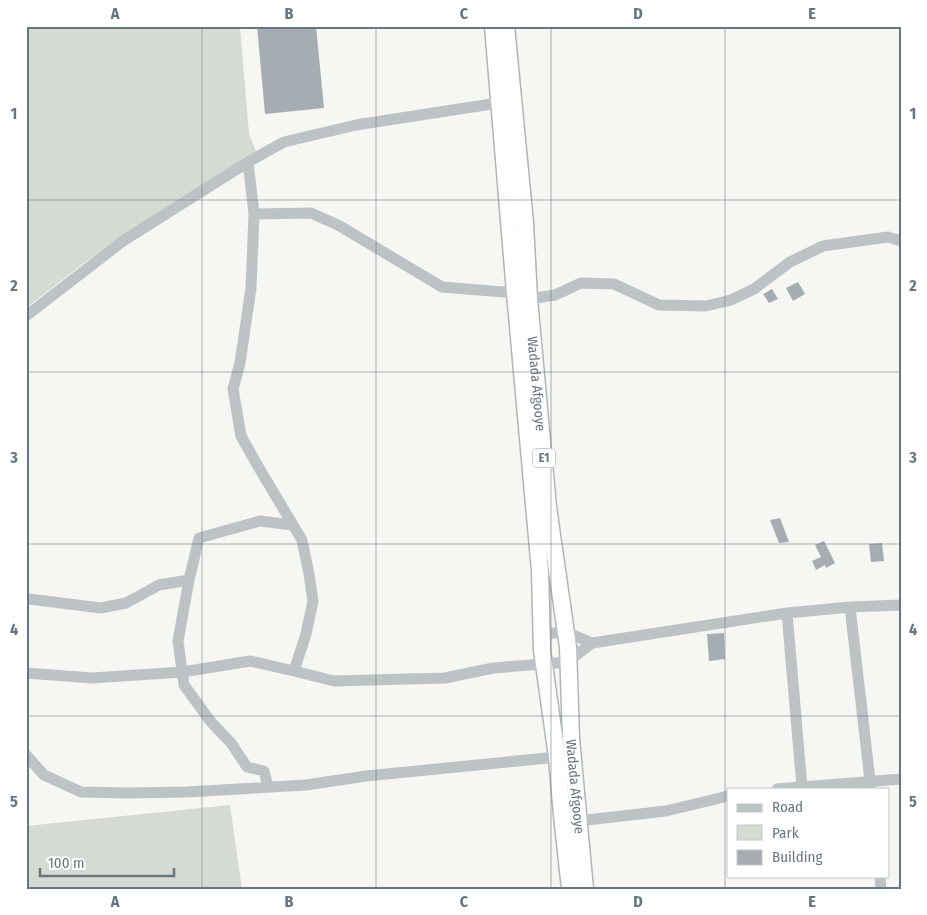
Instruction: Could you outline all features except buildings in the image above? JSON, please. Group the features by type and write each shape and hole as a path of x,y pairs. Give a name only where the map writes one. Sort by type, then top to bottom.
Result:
{"highway":[{"name":"Wadada Afgooye","path":"493,26 498,103 548,507 566,632 571,740 585,889"},
{"name":"Wadada Afgooye","path":"506,26 525,223 522,296 540,571 544,664 557,757 570,889"}],"street":[{"path":"26,316 123,241 248,162 284,142 356,124 498,103"},
{"path":"248,162 254,214 251,288 240,362 233,390 241,436 302,540 310,574 312,600 306,634 294,671"},
{"path":"254,214 311,213 338,224 442,288 522,296 554,295 580,283 614,284 659,305 706,306 731,300 754,290 790,262 823,246 888,237 901,241"},
{"path":"268,787 264,771 247,767 231,743 211,722 184,685 178,641 199,538 260,521 294,525"},
{"path":"26,600 101,608 126,603 159,585 189,580"},
{"path":"26,673 92,678 182,672 250,660 334,681 445,678 493,668 567,662 592,644 787,613 850,607 901,605"},
{"path":"850,607 870,785"},
{"path":"787,613 802,787"},
{"path":"542,634 566,632 592,644"},
{"path":"26,755 44,775 81,792 187,792 306,785 366,776 557,757"},
{"path":"790,788 870,785 901,779"},
{"path":"578,821 666,811 727,796"}],"green space":[{"path":"26,26 240,26 249,134 257,154 88,260 26,308"},
{"path":"230,805 242,889 26,889 26,826"}]}
